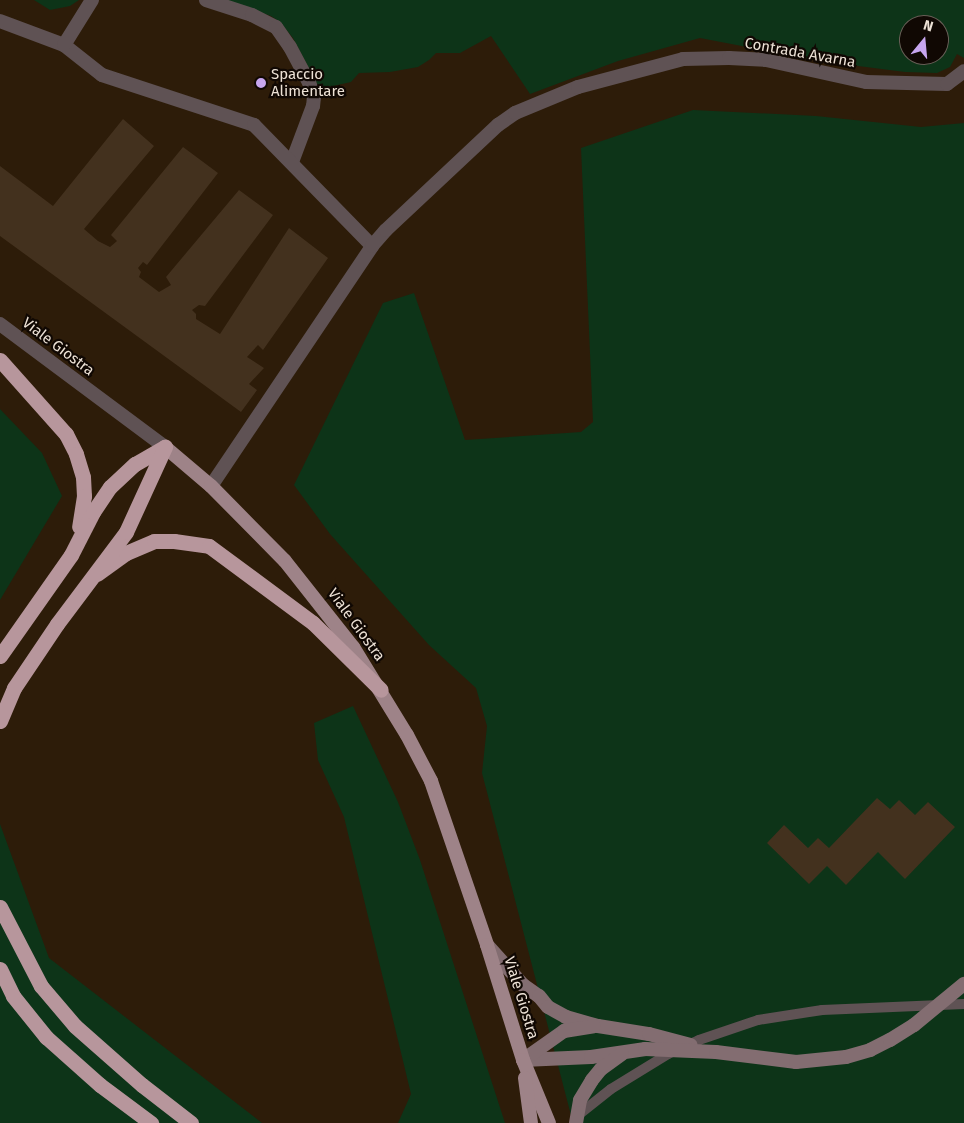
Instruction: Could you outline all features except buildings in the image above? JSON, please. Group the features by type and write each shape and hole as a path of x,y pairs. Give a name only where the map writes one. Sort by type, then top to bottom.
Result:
{"highway":[{"path":"0,360 62,429 76,454 83,477 84,496 81,520 71,555"},
{"path":"0,656 71,555 93,512 110,487 135,464 165,447"},
{"path":"0,721 14,688 58,624 97,574 126,532 165,447"},
{"path":"97,574 126,553 154,541 174,541 209,546 313,623 381,690"},
{"path":"0,907 41,986 75,1026 142,1086 191,1123"},
{"path":"0,969 13,996 46,1037 79,1068 151,1123"}],"main road":[{"name":"Viale Giostra","path":"165,447 211,486 286,561 353,647 381,690 431,781 487,945 522,1060 549,1123"},
{"path":"487,945 523,985 539,996 548,1007 566,1016 598,1026 649,1034 716,1052"},
{"path":"522,1060 591,1057 644,1049 716,1052 796,1062 846,1057 870,1050 890,1040 914,1025 964,984"},
{"path":"522,1060 564,1031 598,1026"},
{"path":"576,1123 580,1100 592,1080 602,1069 624,1053"},
{"name":"Viale Giostra","path":"522,1060 531,1123"}],"street":[{"path":"64,45 92,0"},
{"path":"206,0 252,15 276,27 290,47 309,82 314,97 313,106 292,162"},
{"path":"0,21 64,45 102,75 254,125 372,246"},
{"name":"Contrada Avarna","path":"211,486 372,246 386,230 498,125 515,113 578,87 683,59 766,60 866,82 947,84 964,71"},
{"name":"Viale Giostra","path":"0,324 165,447"}],"lane":[{"path":"570,1123 611,1089 668,1054 699,1040 758,1020 822,1010 964,1004"}],"green space":[{"path":"34,0 79,0 70,6 50,10"},
{"path":"225,0 964,0 964,58 957,54 950,67 937,73 905,72 819,61 700,38 618,61 530,94 491,36 460,53 436,53 418,67 390,72 359,73 351,82 320,89 293,38 280,22 271,16"},
{"path":"693,110 816,116 921,127 964,123 964,1123 573,1123 482,773 487,726 476,688 429,645 330,534 294,485 383,303 414,293 465,440 581,432 593,422 581,148"},
{"path":"0,409 42,453 62,496 0,600"},
{"path":"353,706 398,802 420,860 505,1123 398,1123 411,1094 344,817 318,760 314,723"},
{"path":"0,824 49,958 262,1123 0,1123"}],"place":[{"name":"Spaccio Alimentare","path":"261,83"}]}
